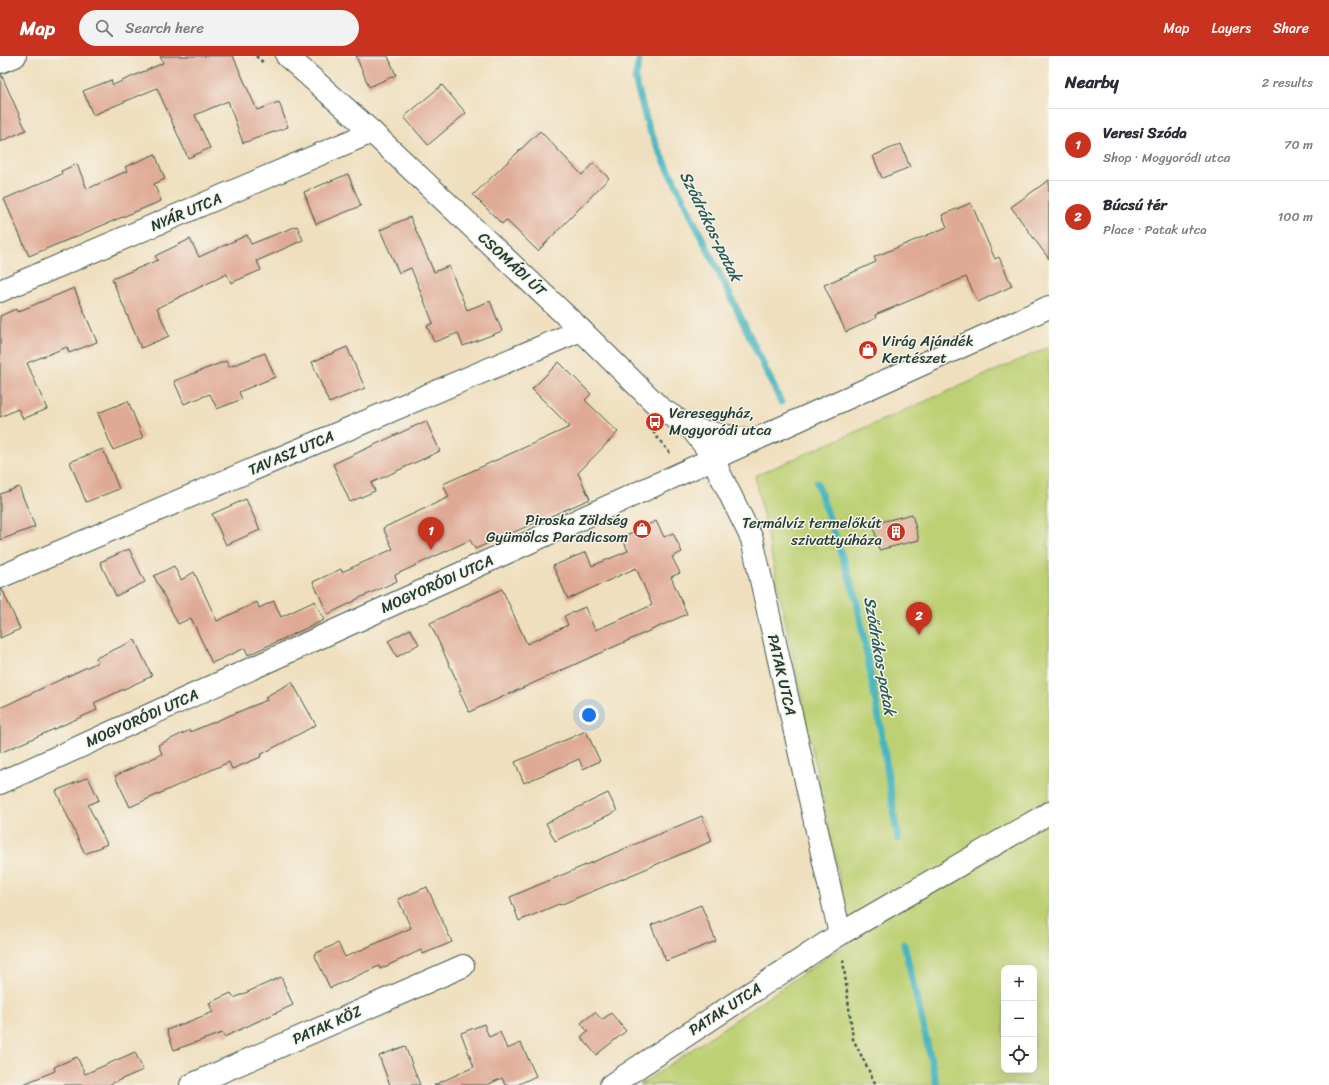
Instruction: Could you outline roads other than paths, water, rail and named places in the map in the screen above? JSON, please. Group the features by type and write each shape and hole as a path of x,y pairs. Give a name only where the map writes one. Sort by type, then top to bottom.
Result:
{"street":[{"path":"0,62 15,56"},
{"name":"CSOMÁDI ÚT","path":"287,56 372,132 581,330 660,408 692,429 752,441"},
{"name":"NYÁR UTCA","path":"0,291 372,132"},
{"name":"MOGYORÓDI UTCA","path":"0,783 1049,307"},
{"name":"TAVASZ UTCA","path":"0,577 581,330"},
{"name":"PATAK UTCA","path":"692,429 714,458 719,472 752,539 840,934"},
{"name":"PATAK UTCA","path":"611,1085 840,934 1049,813"},
{"name":"PATAK KÖZ","path":"191,1085 463,966"}],"waterway":[{"name":"Sződrákos-patak","path":"640,56 635,79 649,129 781,402"},
{"name":"Sződrákos-patak","path":"817,483 856,597 881,730 898,839"},
{"name":"Sződrákos-patak","path":"904,944 937,1085"}],"place":[{"name":"Virág Ajándék Kertészet","path":"868,350"},
{"name":"Veresegyház, Mogyoródi utca","path":"655,422"},
{"name":"Piroska Zöldség Gyümölcs Paradicsom","path":"642,529"},
{"name":"Termálvíz termelőkút szivattyúháza","path":"896,532"},
{"name":"Veresi Szóda","path":"431,550"},
{"name":"Búcsú tér","path":"919,635"}]}
